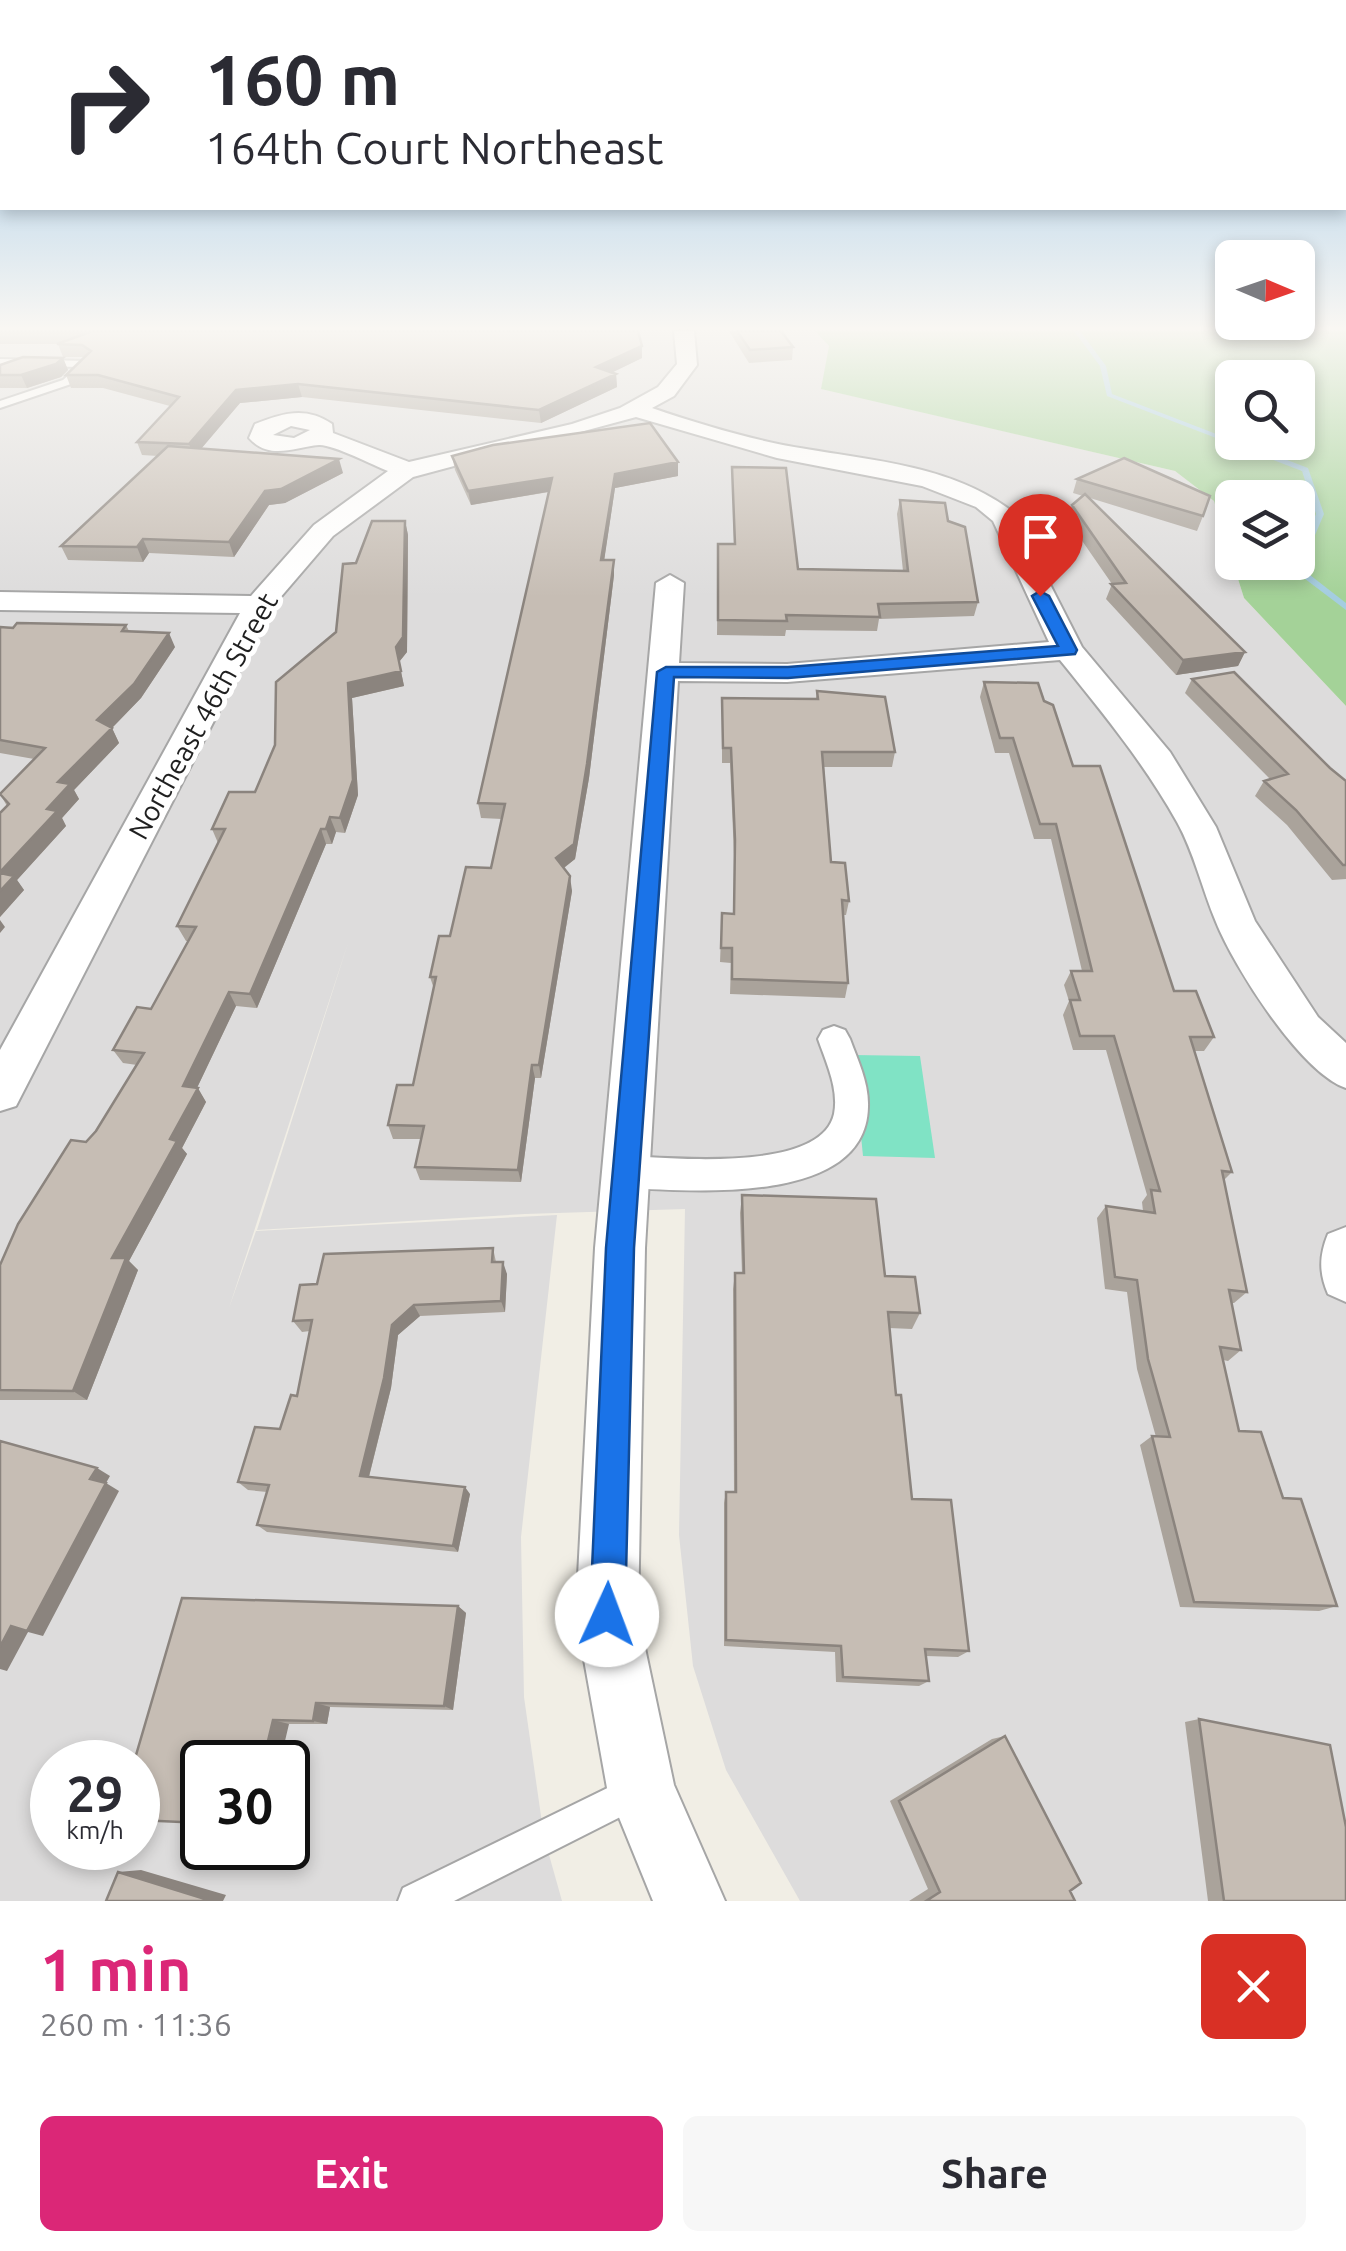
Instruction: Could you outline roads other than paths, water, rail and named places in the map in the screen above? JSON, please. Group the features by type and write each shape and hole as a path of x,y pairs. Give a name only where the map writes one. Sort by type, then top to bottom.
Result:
{"street":[{"name":"Northeast 46th Street","path":"0,1092 259,605 304,548 343,513 407,470 610,420"},
{"path":"664,420 706,434 956,487 981,497 1004,517 1068,650 1158,760 1198,827 1237,926 1303,1029 1346,1070"},
{"path":"319,436 407,470"},
{"path":"670,583 626,1172 607,1615 640,1788 689,1901"},
{"path":"0,601 259,605"},
{"path":"666,672 806,672 1068,650"},
{"path":"626,1172 766,1172 824,1157 849,1124 849,1082 834,1039"},
{"path":"1346,1251 1346,1277"}],"lane":[{"path":"416,1901 640,1788"}],"waterway":[{"path":"1174,420 1305,470 1320,514 1296,569 1346,607"}]}
